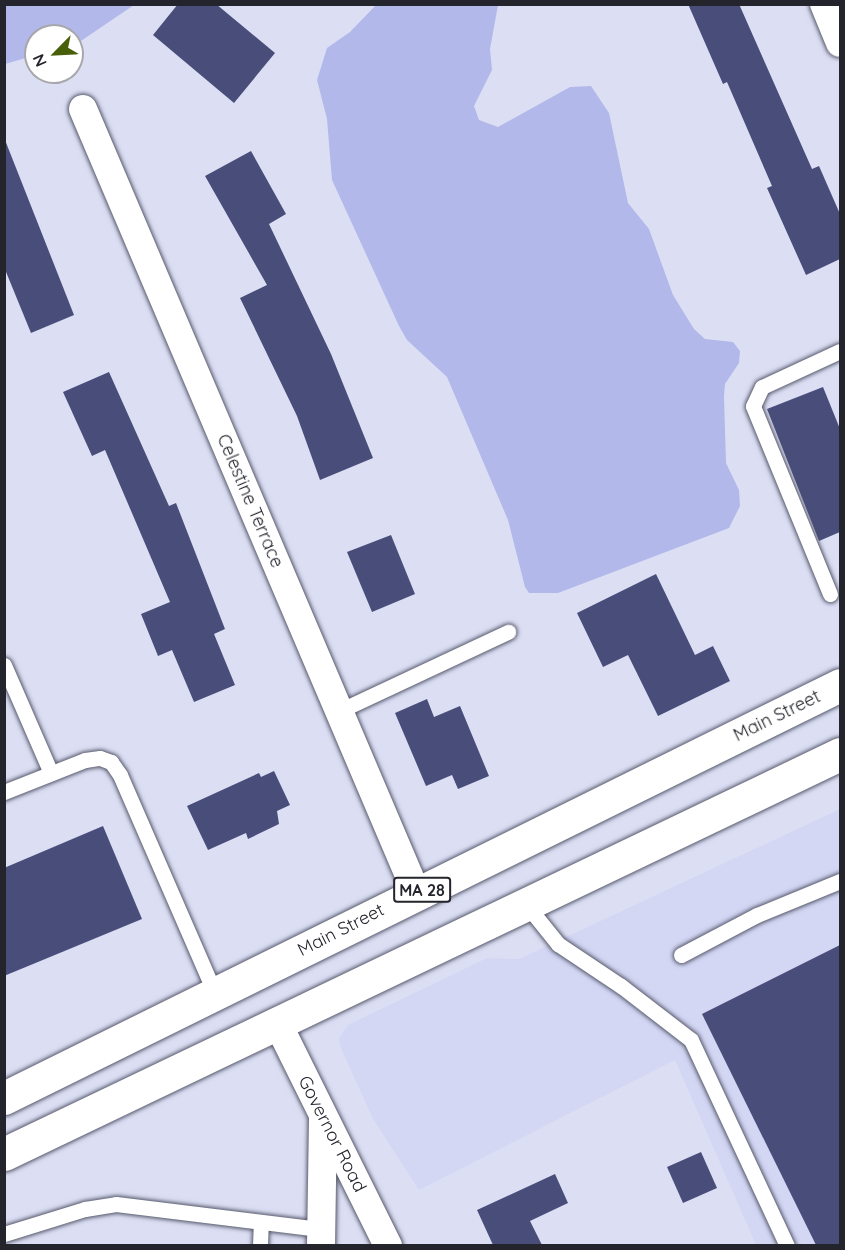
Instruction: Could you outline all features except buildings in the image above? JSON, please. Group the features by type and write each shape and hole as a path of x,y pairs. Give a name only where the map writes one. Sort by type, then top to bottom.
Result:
{"main road":[{"name":"Main Street","path":"4,1098 416,892 840,685"},
{"path":"4,1154 840,754"}],"street":[{"path":"824,4 840,44"},
{"name":"Celestine Terrace","path":"83,109 416,892"},
{"name":"Governor Road","path":"277,1022 388,1245"},
{"path":"321,1237 323,1115"}],"lane":[{"path":"830,594 754,414 753,402 766,385 840,351"},
{"path":"339,711 508,632"},
{"path":"4,665 51,773"},
{"path":"4,792 93,758 105,759 117,768 215,993"},
{"path":"681,955 757,915 840,881"},
{"path":"525,903 558,944 621,986 691,1040 787,1245"},
{"path":"4,1234 105,1205 261,1222 321,1237"},
{"path":"260,1245 261,1222"}],"shaded area":[{"path":"5,4 134,4 84,39 84,24 24,24 24,58 5,64"},
{"path":"376,5 498,5 490,49 492,70 474,106 479,120 498,127 570,87 591,86 609,113 628,203 649,229 673,295 694,329 705,339 733,342 740,351 739,363 725,384 724,396 726,463 739,490 740,506 729,528 558,593 529,593 525,587 508,520 447,377 407,340 399,326 332,180 327,119 317,80 327,48 350,32"},
{"path":"840,809 840,1245 756,1245 675,1060 419,1190 373,1119 340,1046 339,1038 348,1025 487,958 519,959"}]}
